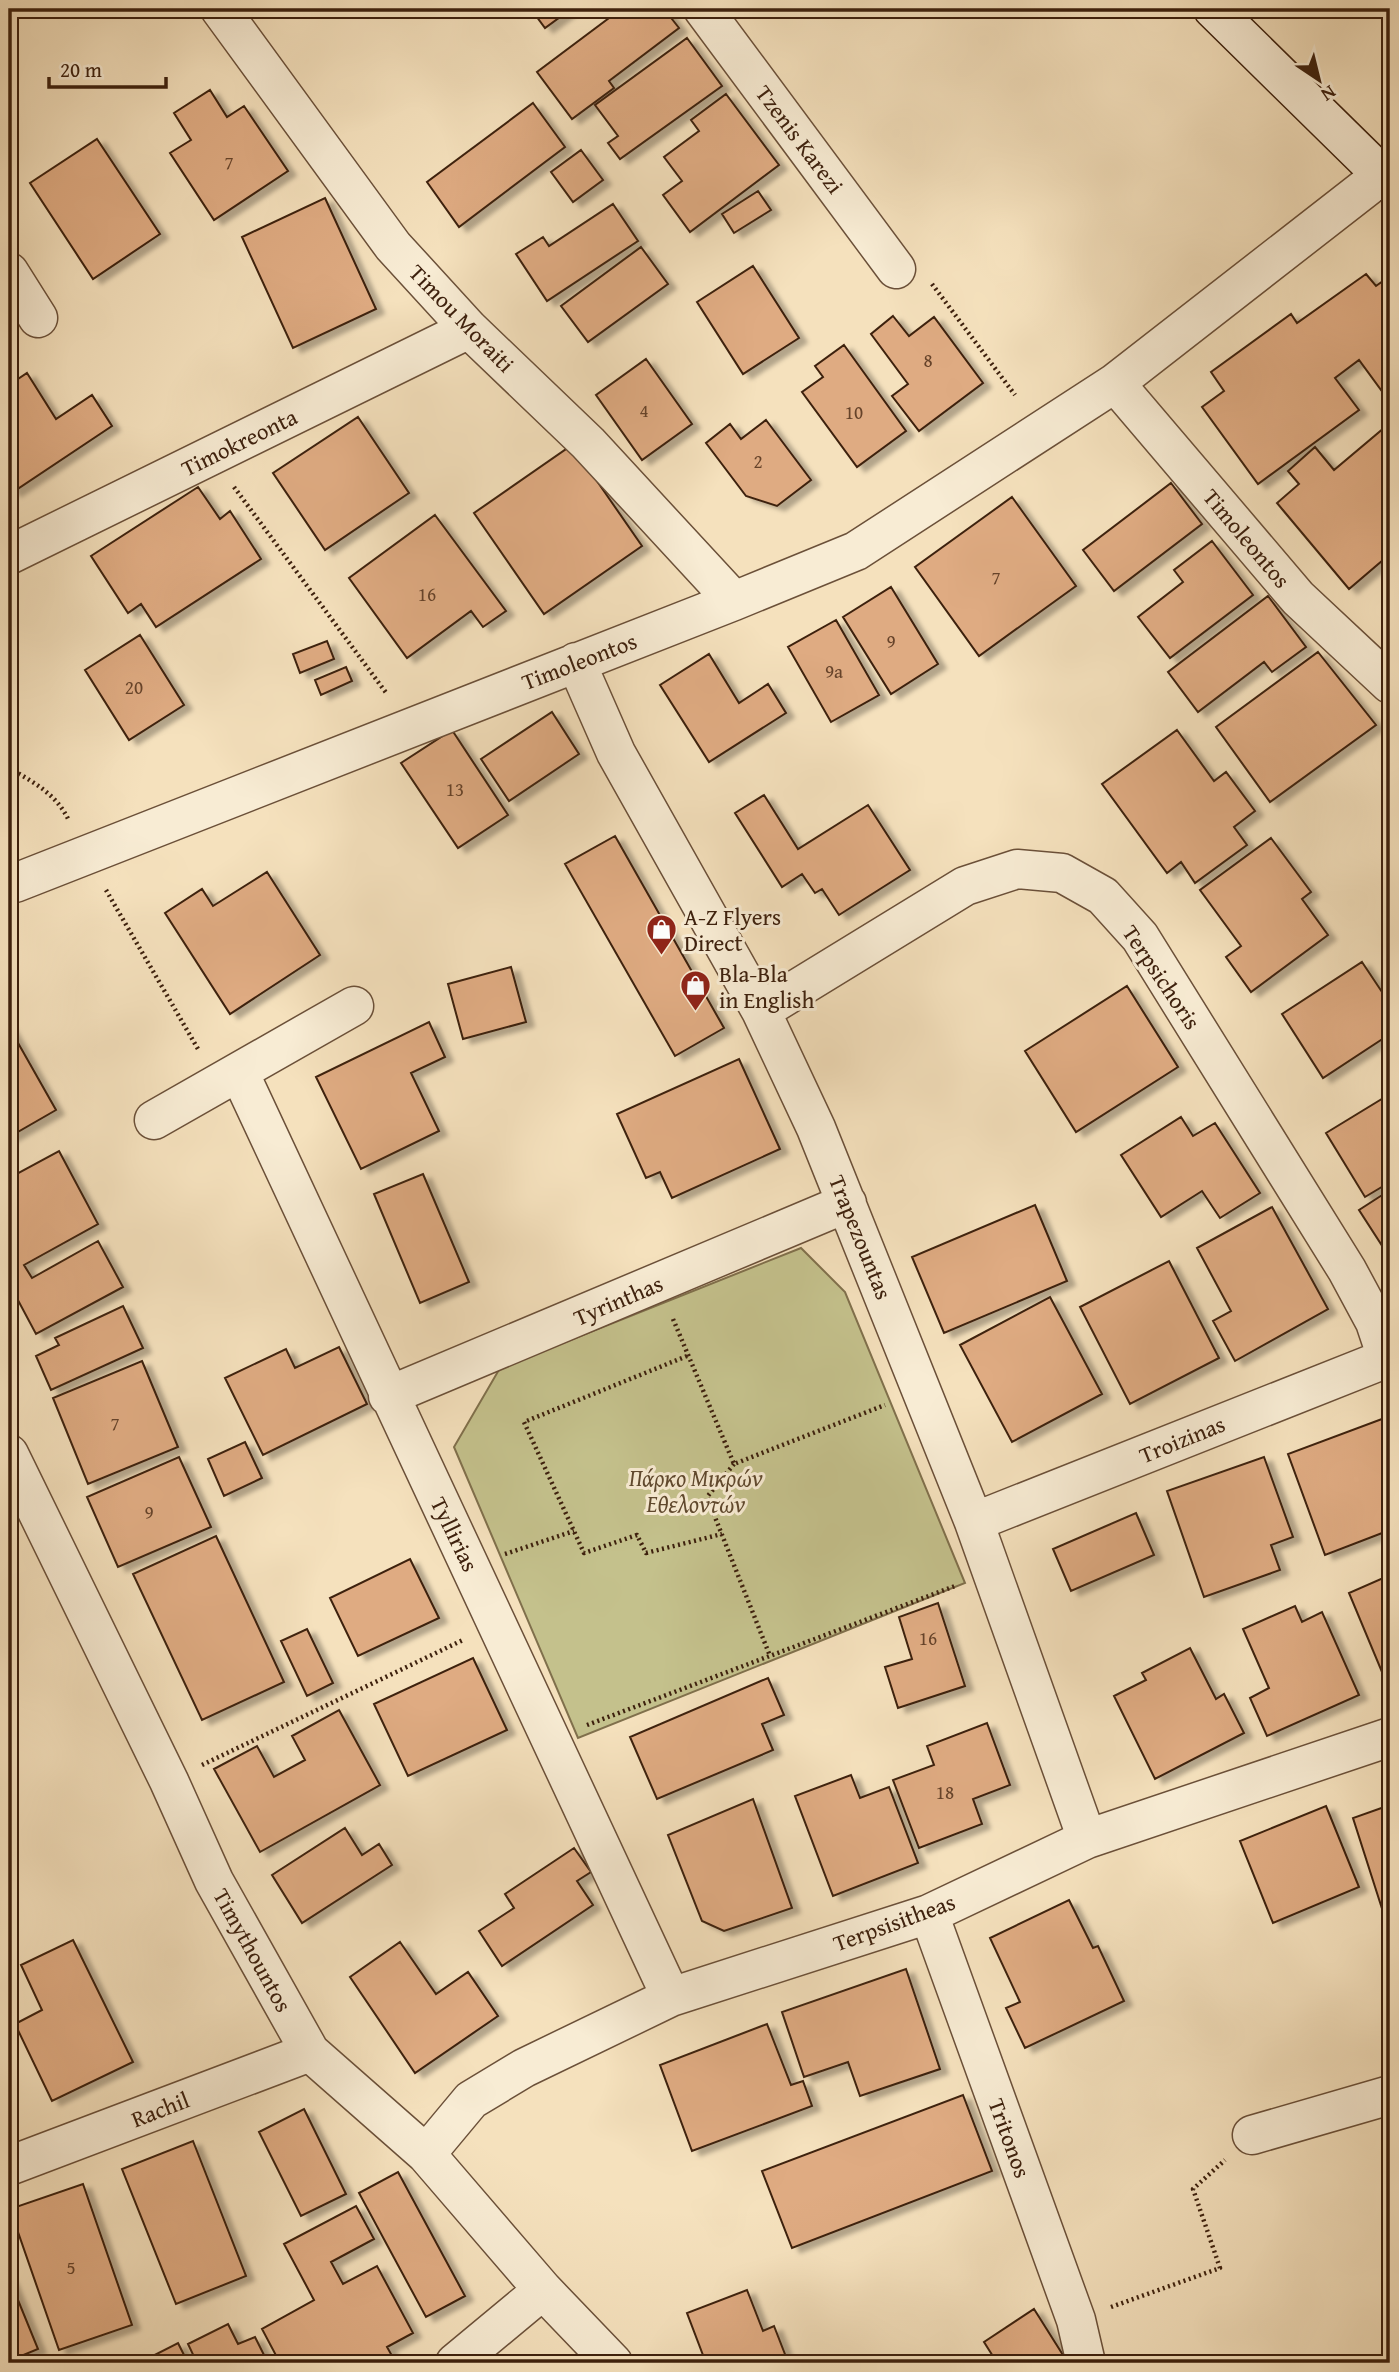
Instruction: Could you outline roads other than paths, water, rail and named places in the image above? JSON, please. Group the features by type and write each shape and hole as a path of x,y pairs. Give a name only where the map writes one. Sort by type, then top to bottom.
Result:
{"street":[{"name":"Timou Moraiti","path":"220,9 393,246 469,329 588,443 734,601"},
{"name":"Tzenis Karezi","path":"703,9 896,269"},
{"path":"1213,9 1386,179"},
{"name":"Timoleontos","path":"15,883 856,551 1115,383 1386,179"},
{"path":"9,272 38,318"},
{"name":"Timokreonta","path":"9,555 469,329"},
{"name":"Timoleontos","path":"1115,383 1298,598 1390,684"},
{"name":"Trapezountas","path":"576,662 617,753 761,1011 847,1203 974,1522 1087,1839"},
{"name":"Terpsichoris","path":"761,1011 965,886 1017,869 1062,873 1103,896 1140,937 1347,1270 1375,1322 1389,1357"},
{"path":"154,1120 354,1006"},
{"name":"Tyllirias","path":"228,1078 388,1396 498,1623 670,1997"},
{"name":"Tyrinthas","path":"388,1396 847,1203"},
{"name":"Troizinas","path":"974,1522 1389,1357"},
{"name":"Timythountos","path":"10,1460 169,1781 214,1881 310,2052 426,2154 543,2290 613,2363"},
{"name":"Terpsisitheas","path":"426,2154 471,2100 524,2067 670,1997 929,1914 1087,1839 1390,1737"},
{"name":"Tritonos","path":"929,1914 1076,2320 1086,2363"},
{"name":"Rachil","path":"9,2166 310,2052"},
{"path":"1252,2136 1390,2095"},
{"path":"455,2363 543,2290"}],"place":[{"name":"A-Z Flyers Direct","path":"661,956"},
{"name":"Bla-Bla in English","path":"696,1013"}],"park label":[{"name":"Πάρκο Μικρών Εθελοντών","path":"696,1490"}]}
